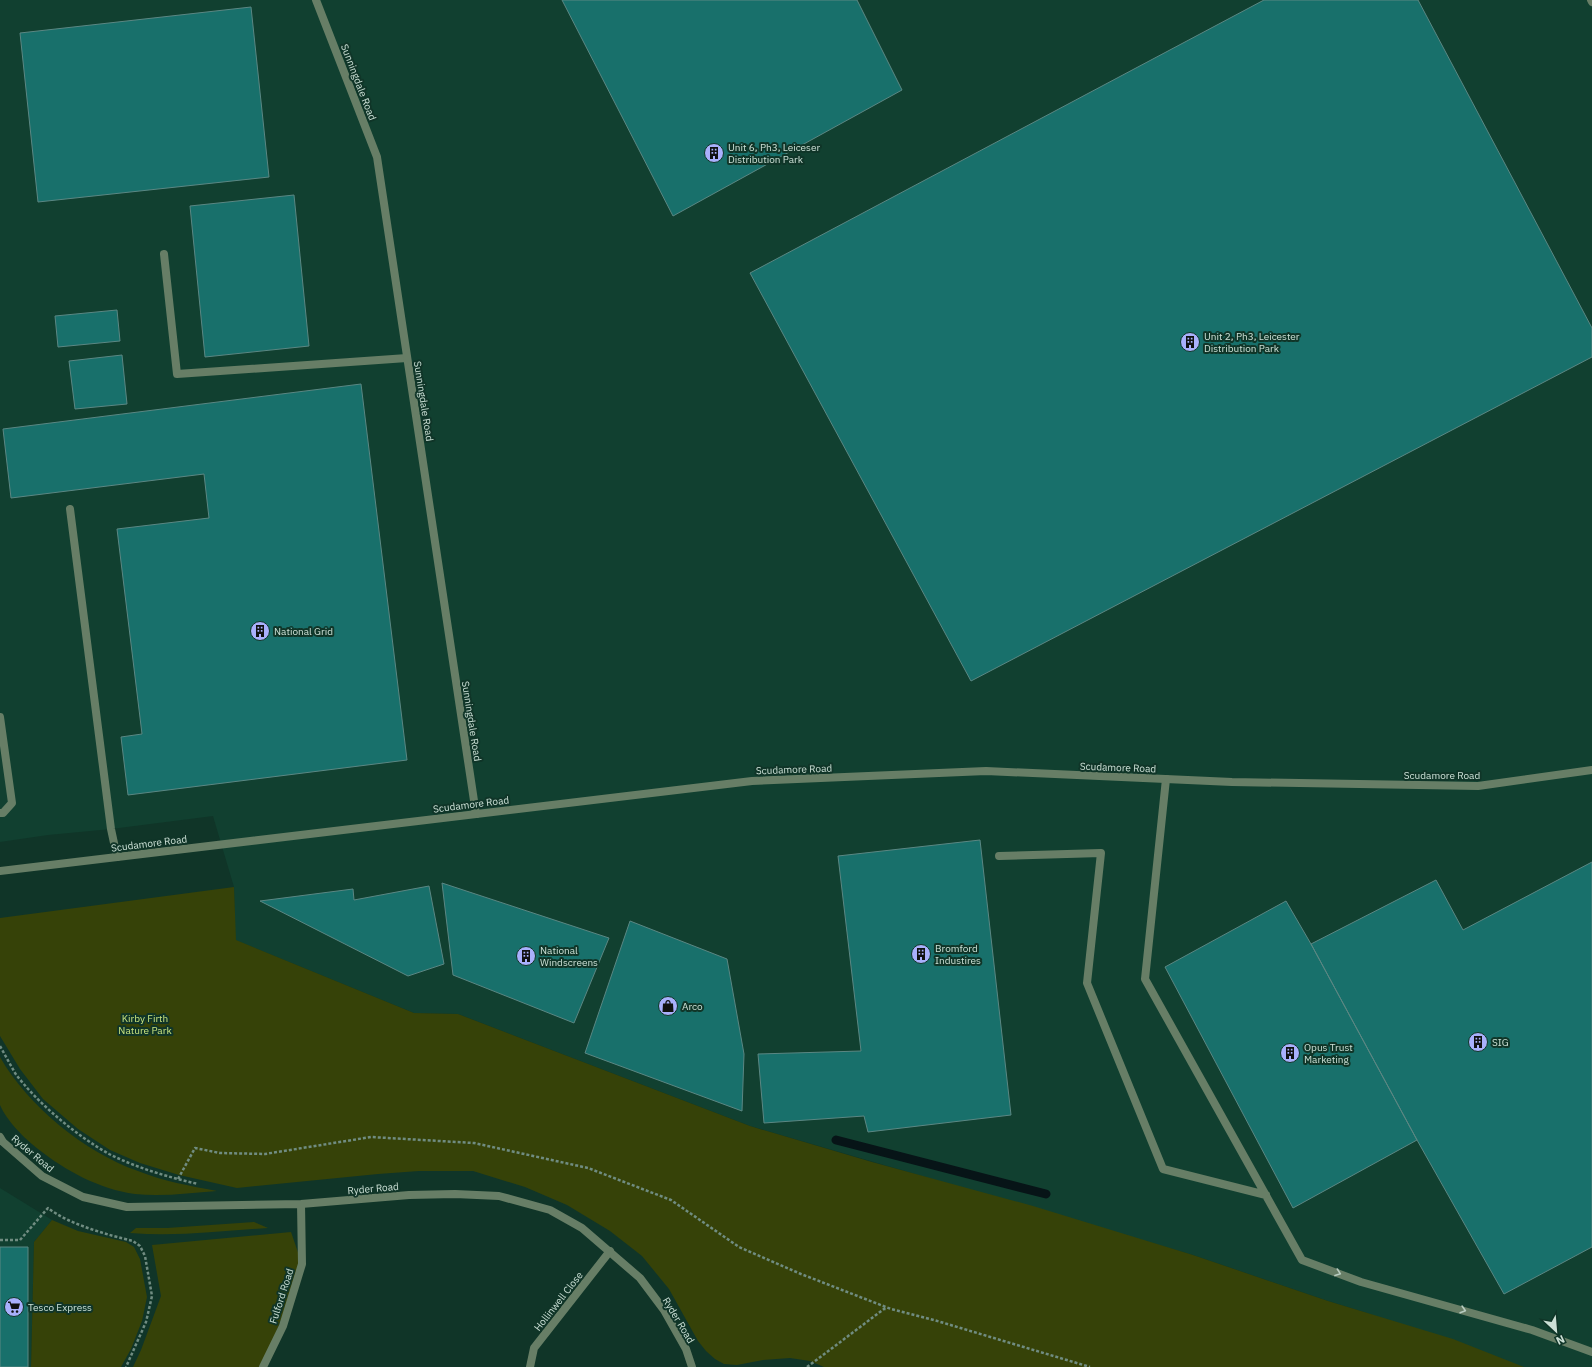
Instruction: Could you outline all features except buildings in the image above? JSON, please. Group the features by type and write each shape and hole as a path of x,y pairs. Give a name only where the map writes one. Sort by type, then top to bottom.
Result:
{"street":[{"name":"Sunningdale Road","path":"316,0 377,157 476,814"},
{"path":"164,254 177,374 408,358"},
{"path":"70,508 111,829 117,857"},
{"path":"0,718 12,803 3,813 0,813"},
{"name":"Scudamore Road","path":"0,871 752,781 986,771 1232,782 1478,786 1592,770"},
{"path":"1166,779 1145,979 1302,1260 1361,1282 1532,1330 1592,1352"},
{"path":"999,856 1101,853 1087,983 1163,1169 1266,1195"},
{"name":"Ryder Road","path":"1,1141 42,1176 83,1197 127,1207 301,1204 410,1195 455,1194 499,1196 550,1210 582,1228 640,1278 664,1310 686,1349 692,1367"},
{"name":"Fulford Road","path":"263,1367 283,1326 302,1264 301,1204"},
{"name":"Hollinwell Close","path":"530,1367 534,1348 610,1252"}],"path":[{"path":"0,1046 16,1073 41,1103 76,1132 109,1154 138,1166 199,1184"},
{"path":"178,1179 195,1148 220,1153 265,1154 371,1138 474,1142 588,1168 671,1200 739,1247 801,1274 891,1309 934,1320 1090,1367"},
{"path":"0,1240 20,1240 48,1208 73,1222 133,1241 140,1246 145,1256 152,1296 146,1322 126,1367"},
{"path":"807,1367 884,1309 891,1309"}],"shaded area":[{"path":"0,0 1592,0 1592,1367 1516,1367 1367,1313 1193,1255 750,1126 458,1014 414,1013 235,940 234,887 213,816 0,842"},
{"path":"0,1188 52,1220 34,1242 31,1367 0,1367"}],"green space":[{"name":"Kirby Firth Nature Park","path":"234,887 236,940 414,1013 458,1014 750,1126 872,1162 1033,1206 1193,1255 1328,1301 1453,1339 1524,1367 824,1367 810,1361 790,1358 763,1360 737,1365 724,1364 715,1359 698,1341 669,1289 642,1256 610,1231 567,1205 525,1187 473,1171 419,1171 237,1188 179,1175 140,1163 110,1150 78,1129 43,1099 20,1069 0,1036 0,918"},
{"path":"0,1057 26,1093 42,1110 78,1140 118,1163 147,1175 217,1191 166,1195 145,1195 122,1192 84,1178 60,1165 27,1140 11,1123 3,1111 0,1105"},
{"path":"52,1220 78,1231 126,1242 134,1247 140,1259 147,1297 142,1321 131,1349 121,1367 31,1367 34,1242"},
{"path":"254,1222 268,1228 182,1234 130,1233 136,1228 167,1228"},
{"path":"291,1232 302,1264 263,1367 133,1367 141,1350 161,1296 152,1245"}],"waterway":[{"path":"836,1140 1046,1194"}],"place":[{"name":"Unit 6, Ph3, Leiceser Distribution Park","path":"714,153"},
{"name":"Unit 2, Ph3, Leicester Distribution Park","path":"1190,342"},
{"name":"National Grid","path":"260,631"},
{"name":"Bromford Industires","path":"921,954"},
{"name":"National Windscreens","path":"526,956"},
{"name":"Arco","path":"668,1006"},
{"name":"SIG","path":"1478,1042"},
{"name":"Opus Trust Marketing","path":"1290,1053"},
{"name":"Tesco Express","path":"14,1307"}]}
